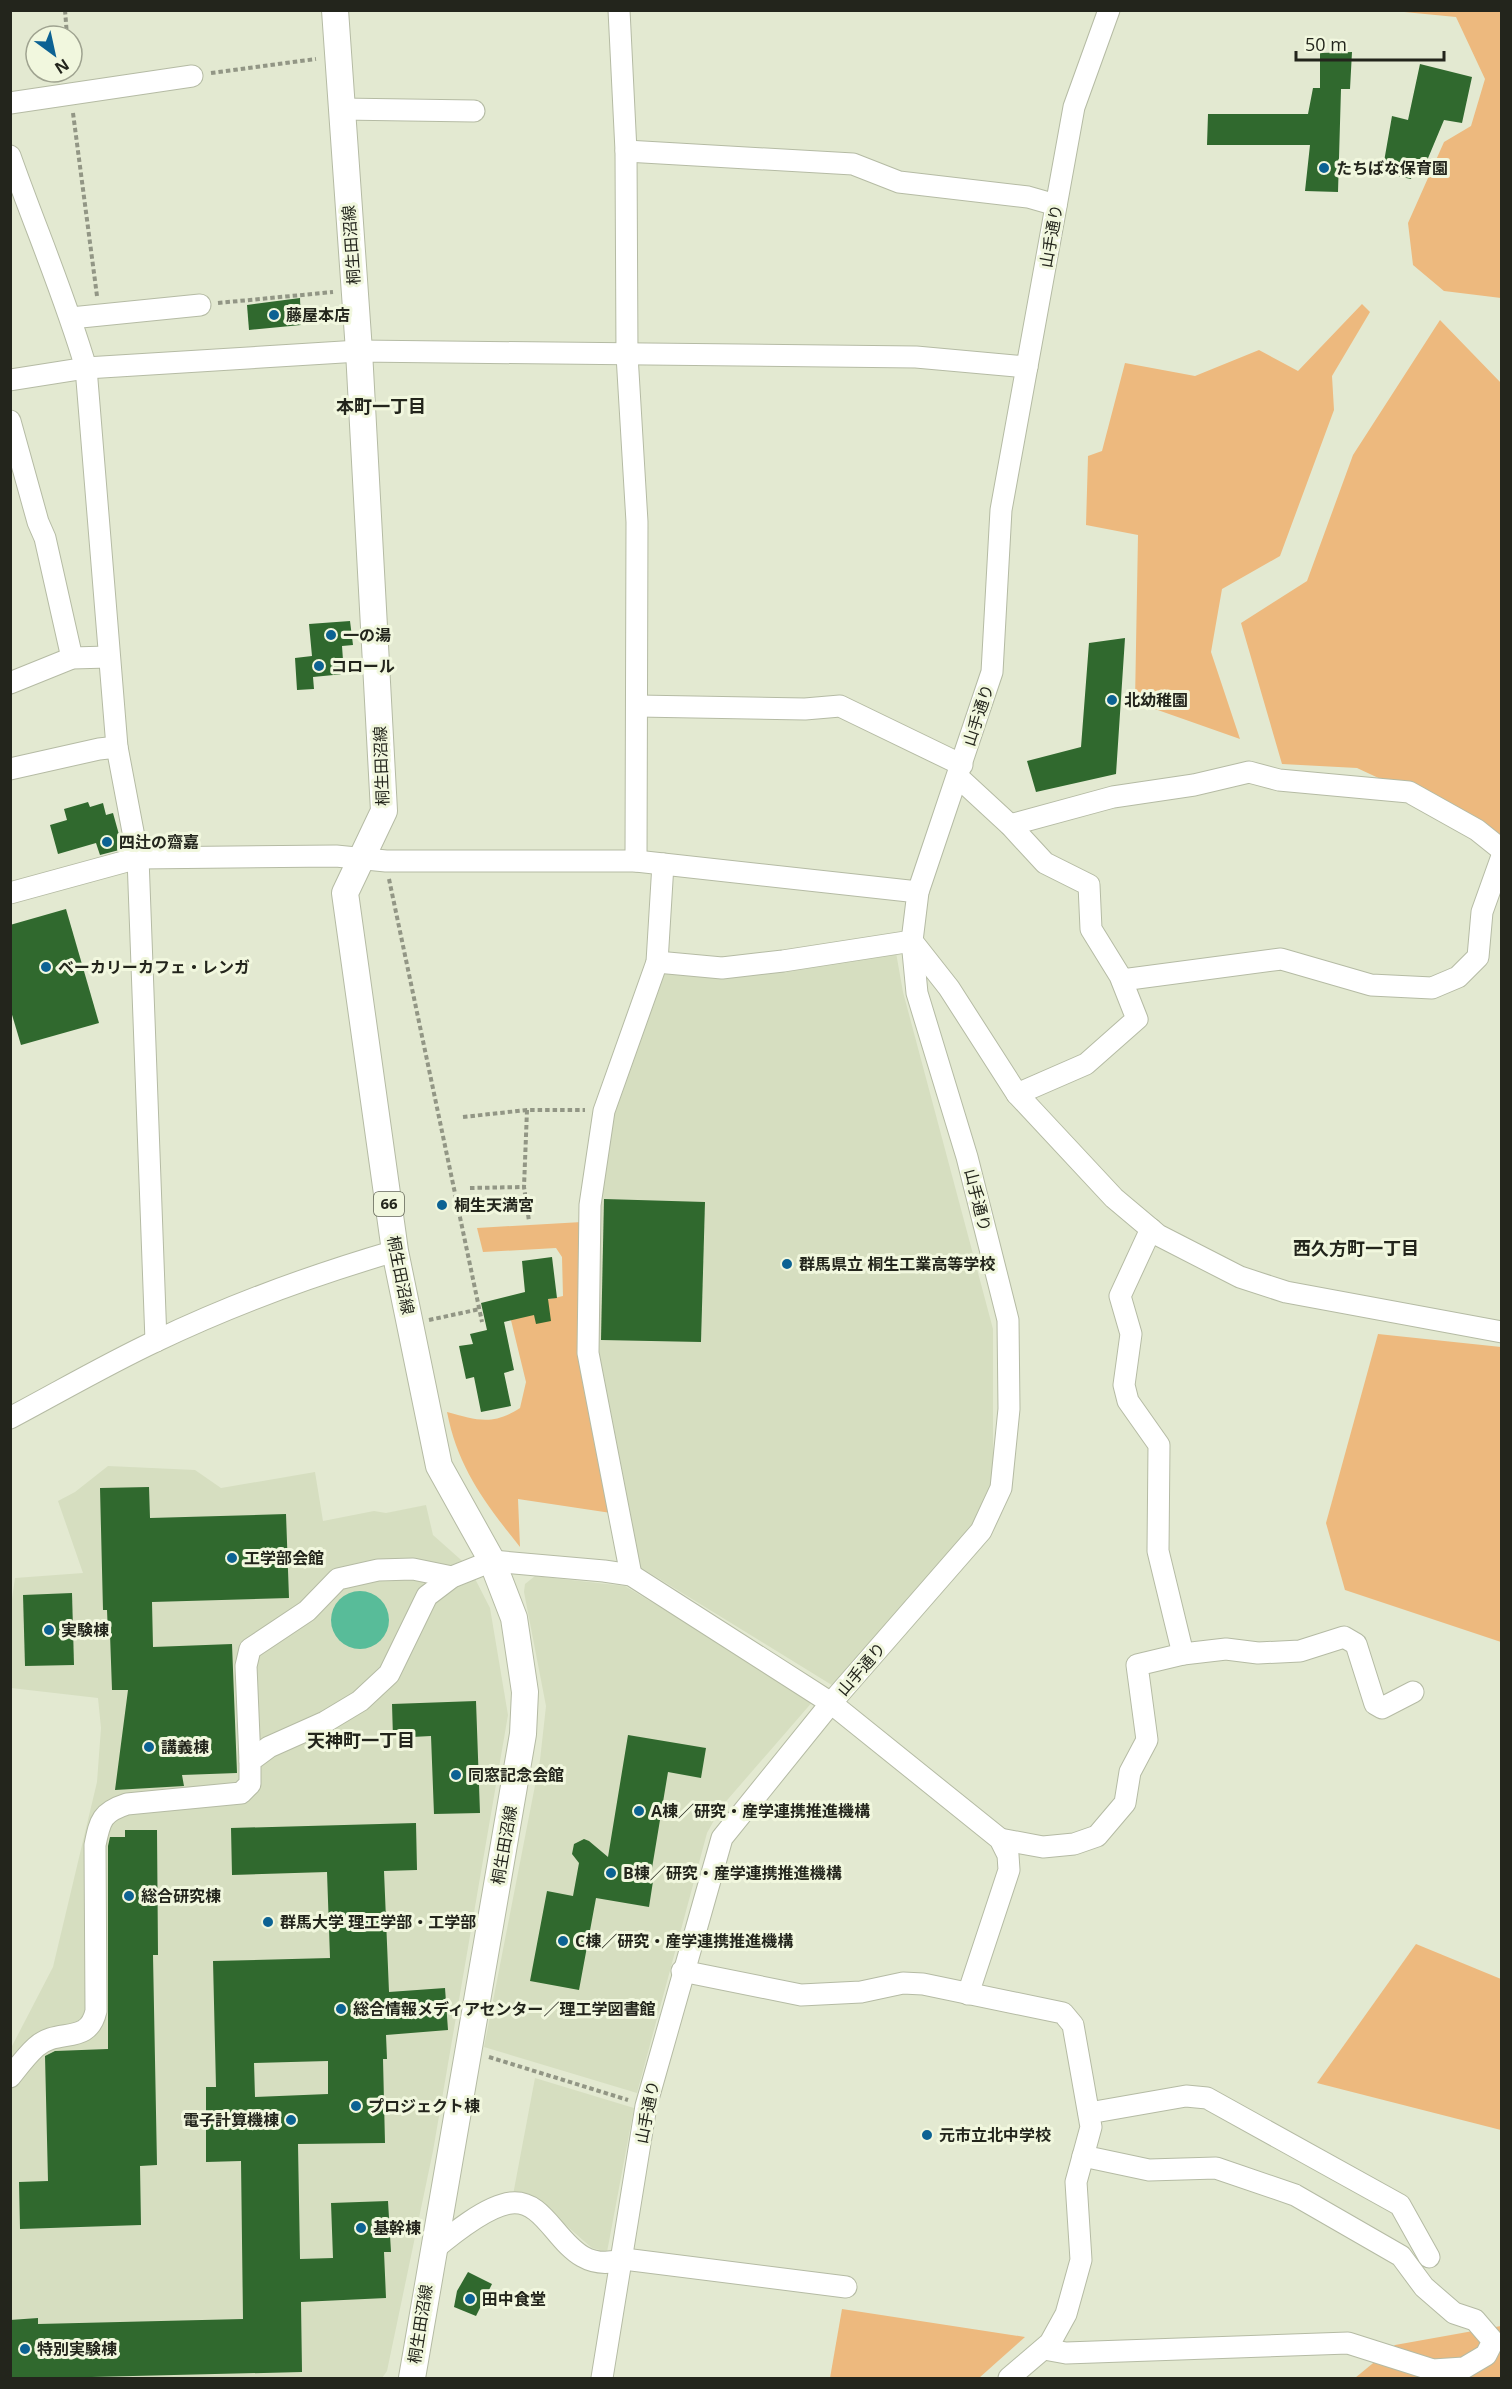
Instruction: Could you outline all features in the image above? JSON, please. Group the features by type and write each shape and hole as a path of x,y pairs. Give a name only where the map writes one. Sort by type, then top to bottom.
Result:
{"main road":[{"name":"桐生田沼線","path":"335,10 359,351 384,811 373,860 345,893 395,1251 439,1466 492,1561 514,1618 525,1692 523,1734 432,2251 407,2378"}],"street":[{"path":"619,10 626,151 627,355 637,522 636,861"},
{"name":"山手通り","path":"602,2379 624,2259 646,2106 682,1971 722,1838 831,1703 981,1531 1002,1488 1009,1409 1008,1320 967,1157 917,993 912,940 918,892 992,672 1001,510 1078,91 1109,10"},
{"path":"10,103 192,76"},
{"path":"342,109 474,111"},
{"path":"626,151 853,164 899,182 1028,197 1056,205"},
{"path":"10,156 71,318 86,368 117,747 138,858 156,1341"},
{"path":"71,318 200,305"},
{"path":"10,380 86,368 359,351 916,357 1027,367"},
{"path":"10,420 38,522 45,538 72,658"},
{"path":"10,683 72,658 108,657"},
{"path":"638,706 805,709 840,706 960,771 1045,863 1089,885 1092,929 1122,980 1137,1019 1086,1064 1017,1094"},
{"path":"10,769 117,747"},
{"path":"1010,825 1113,797 1194,785 1249,772 1279,780 1409,792 1477,830 1502,850"},
{"path":"10,893 138,858 336,856 373,860 636,861 918,892"},
{"path":"1122,980 1281,959 1371,985 1432,988 1458,977 1478,957 1482,912 1502,856"},
{"path":"631,1575 588,1353 590,1205 604,1111 657,962 663,864"},
{"path":"657,962 722,968 783,961 912,940 949,988 1017,1094 1091,1174 1151,1229 1240,1277 1286,1292 1502,1332"},
{"path":"1151,1229 1120,1296 1131,1334 1124,1385 1128,1401 1159,1445 1158,1551 1184,1654"},
{"path":"10,1418 156,1341 264,1294 328,1270 395,1251"},
{"path":"250,1761 269,1747 325,1722 360,1701 389,1674 427,1596 452,1577 492,1561 631,1575 831,1703 1000,1839 1008,1855 1009,1870 969,1994"},
{"path":"10,2077 36,2047 51,2039 86,2031 93,2024 96,2011 95,1845 100,1822 111,1809 127,1804 241,1793 250,1784 246,1666 250,1649 307,1611 338,1579 378,1570 412,1569 452,1577"},
{"path":"1000,1839 1043,1847 1074,1844 1097,1836 1125,1803 1130,1772 1147,1740 1137,1665 1184,1654 1226,1649 1258,1653 1300,1651 1344,1637 1356,1644 1375,1704 1382,1708 1413,1692"},
{"path":"682,1971 801,1995 861,1992 903,1983 1063,2013 1073,2025 1091,2127 1076,2182 1081,2260 1066,2314 1050,2343 1009,2379"},
{"path":"1089,2113 1186,2096 1207,2098 1400,2205 1429,2257"},
{"path":"1044,2349 1066,2353 1348,2343 1433,2370 1464,2368 1486,2355 1493,2341 1475,2320 1454,2313 1424,2287 1401,2256 1295,2195 1216,2168 1149,2170 1083,2156"},
{"path":"432,2251 454,2232 512,2203 531,2206 562,2240 583,2258 609,2264 624,2259 846,2287"}],"path":[{"path":"192,76 338,56"},
{"path":"71,94 99,315"},
{"path":"200,305 354,290"},
{"path":"373,860 482,1322"},
{"path":"463,1117 527,1110 604,1111"},
{"path":"527,1110 524,1187 529,1221"},
{"path":"470,1188 524,1187"},
{"path":"411,1323 480,1310"},
{"path":"468,2051 646,2106"}],"shaded area":[{"path":"1394,11 1501,11 1501,298 1444,291 1413,265 1408,223 1444,142 1471,126 1485,79 1456,17"},
{"path":"1362,304 1370,312 1332,376 1334,410 1280,556 1222,589 1211,652 1240,739 1135,702 1138,535 1086,525 1088,456 1102,451 1125,363 1195,376 1259,350 1298,371"},
{"path":"1440,320 1501,383 1501,835 1357,768 1282,764 1241,623 1307,581 1353,455"},
{"name":"群馬県立 桐生工業高等学校","path":"895,947 903,992 993,1329 993,1484 973,1524 835,1687 635,1564 595,1353 599,1199 614,1111 661,974 668,969"},
{"path":"582,1222 611,1513 518,1499 520,1547 484,1500 466,1468 458,1451 447,1412 484,1420 510,1414 520,1408 526,1382 508,1308 563,1296 562,1257 556,1248 483,1252 477,1228"},
{"path":"1378,1334 1501,1347 1501,1642 1345,1590 1326,1523"},
{"name":"群馬大学 理工学部・工学部","path":"108,1466 195,1470 221,1488 315,1472 323,1521 374,1511 386,1513 426,1505 433,1535 469,1567 490,1608 508,1715 433,2151 387,2371 382,2378 11,2378 11,2048 53,1967 97,1782 101,1728 98,1698 11,1688 10,1613 15,1578 83,1573 58,1501 75,1492"},
{"path":"535,1576 625,1586 814,1700 722,1806 707,1833 637,2093 484,2047 540,1760 546,1706 524,1592 525,1584"},
{"path":"354,1591 366,1591 381,1599 389,1614 389,1626 381,1641 366,1649 354,1649 339,1641 331,1626 331,1614 339,1599"},
{"path":"1416,1944 1501,1979 1501,2130 1317,2083"},
{"path":"535,2078 634,2108 607,2252 592,2248 536,2199 513,2195"},
{"path":"842,2309 1025,2337 979,2378 830,2378"},
{"path":"1501,2326 1501,2378 1355,2378 1395,2345"}],"building":[{"path":"1352,52 1350,89 1341,89 1338,192 1305,191 1310,145 1207,145 1208,114 1308,114 1313,88 1320,88 1320,53"},
{"path":"1420,64 1472,77 1462,123 1444,120 1426,163 1415,162 1411,179 1382,173 1392,116 1408,120"},
{"name":"藤屋本店","path":"300,298 301,325 249,330 247,305"},
{"path":"350,621 353,645 342,646 344,674 313,677 314,689 297,690 295,658 312,656 309,624"},
{"path":"1125,638 1116,774 1036,792 1027,761 1081,747 1089,643"},
{"path":"88,802 90,807 103,803 106,815 113,813 123,849 100,855 96,843 58,854 50,825 67,820 64,809"},
{"name":"ベーカリーカフェ・レンガ","path":"66,909 99,1023 21,1045 10,1008 10,925"},
{"path":"604,1199 705,1202 701,1342 601,1340"},
{"path":"552,1257 557,1298 548,1299 551,1321 536,1324 534,1315 504,1322 514,1370 504,1373 511,1406 481,1412 474,1377 466,1379 459,1346 473,1344 470,1334 487,1330 481,1303 525,1292 522,1261"},
{"path":"149,1487 150,1518 286,1514 289,1598 152,1602 153,1647 232,1644 237,1773 182,1775 184,1786 115,1790 128,1690 112,1690 110,1634 108,1634 107,1610 103,1610 100,1488"},
{"name":"実験棟","path":"72,1593 74,1665 25,1666 23,1595"},
{"name":"同窓記念会館","path":"476,1701 480,1813 434,1814 431,1736 393,1738 392,1704"},
{"path":"628,1735 706,1748 701,1778 668,1772 651,1874 654,1875 649,1907 596,1898 579,1990 530,1981 547,1891 573,1896 579,1863 572,1854 574,1844 584,1839 608,1857"},
{"path":"416,1823 417,1870 384,1871 389,1992 445,1988 448,2030 386,2035 387,2059 383,2059 385,2143 298,2144 300,2259 333,2258 331,2203 388,2201 391,2252 384,2252 386,2298 301,2302 302,2372 10,2379 10,2320 38,2318 38,2324 243,2319 241,2161 206,2162 206,2087 216,2087 213,1961 330,1958 327,1872 232,1875 231,1828","holes":["328,2061 328,2094 255,2097 254,2063"]},
{"path":"125,1830 157,1830 158,1955 153,1955 157,2165 140,2166 141,2225 20,2229 19,2182 48,2181 45,2056 55,2051 108,2049 108,1846 110,1837 125,1837"},
{"name":"田中食堂","path":"468,2272 492,2284 476,2316 454,2307 457,2291"}],"place":[{"name":"たちばな保育園","path":"1324,168"},
{"name":"藤屋本店","path":"274,315"},
{"name":"一の湯","path":"331,635"},
{"name":"コロール","path":"319,666"},
{"name":"北幼稚園","path":"1112,700"},
{"name":"四辻の齋嘉","path":"107,842"},
{"name":"ベーカリーカフェ・レンガ","path":"46,967"},
{"name":"桐生天満宮","path":"442,1205"},
{"name":"群馬県立 桐生工業高等学校","path":"787,1264"},
{"name":"工学部会館","path":"232,1558"},
{"name":"実験棟","path":"49,1630"},
{"name":"講義棟","path":"149,1747"},
{"name":"同窓記念会館","path":"456,1775"},
{"name":"A棟／研究・産学連携推進機構","path":"639,1811"},
{"name":"B棟／研究・産学連携推進機構","path":"611,1873"},
{"name":"総合研究棟","path":"129,1896"},
{"name":"群馬大学 理工学部・工学部","path":"268,1922"},
{"name":"C棟／研究・産学連携推進機構","path":"563,1941"},
{"name":"総合情報メディアセンター／理工学図書館","path":"341,2009"},
{"name":"プロジェクト棟","path":"356,2106"},
{"name":"電子計算機棟","path":"291,2120"},
{"name":"元市立北中学校","path":"927,2135"},
{"name":"基幹棟","path":"361,2228"},
{"name":"田中食堂","path":"470,2299"},
{"name":"特別実験棟","path":"25,2349"}],"district":[{"name":"本町一丁目","path":"381,407"},
{"name":"西久方町一丁目","path":"1356,1249"},
{"name":"天神町一丁目","path":"361,1741"}]}
